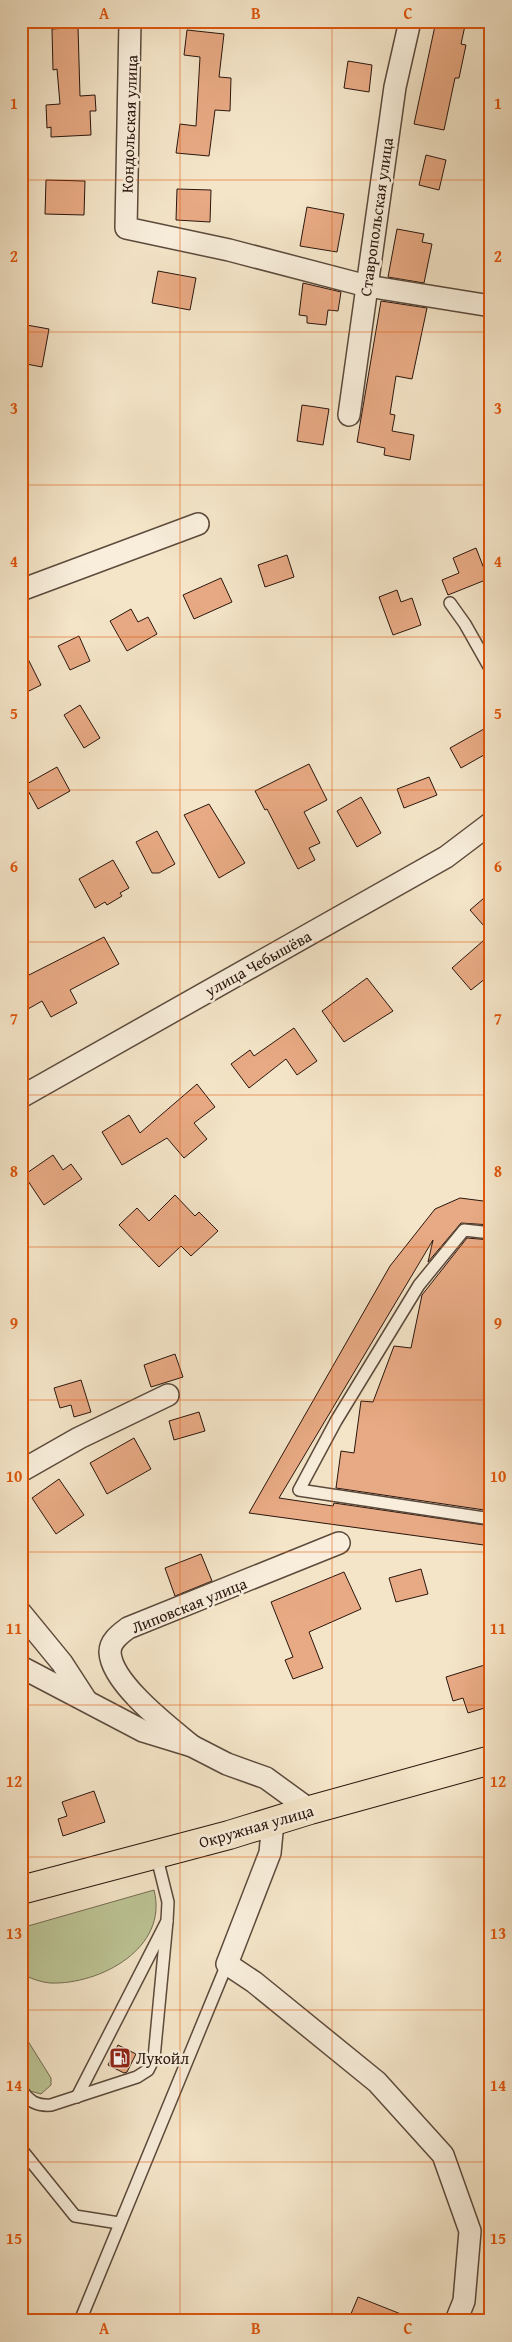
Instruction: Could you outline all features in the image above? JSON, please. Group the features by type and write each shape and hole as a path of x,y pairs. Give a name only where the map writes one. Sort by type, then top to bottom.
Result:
{"main road":[{"name":"Окружная улица","path":"21,1890 273,1822 491,1760"}],"street":[{"name":"Кондольская улица","path":"130,21 126,228 229,250 366,286"},
{"name":"Ставропольская улица","path":"349,415 395,87 410,21"},
{"path":"366,286 491,306"},
{"path":"21,590 198,524"},
{"name":"улица Чебышёва","path":"21,1097 446,857 491,822"},
{"path":"21,1471 79,1438 168,1394"},
{"name":"Липовская улица","path":"192,1746 151,1712 124,1683 114,1666 110,1652 115,1640 128,1628 339,1543"},
{"path":"21,1612 62,1663 86,1700"},
{"path":"21,1668 144,1731 192,1746 227,1764 266,1778 310,1810"},
{"path":"273,1822 270,1853 227,1964 254,1982 377,2082 443,2155 470,2231 464,2301 456,2321"}],"lane":[{"path":"450,603 465,624 491,670"},
{"path":"491,1234 464,1230 419,1286 336,1421 299,1490 491,1519"},
{"path":"21,2090 33,2103 42,2106 51,2105 137,2077 148,2070 152,2064 168,1902 156,1854"},
{"path":"77,2097 167,1921"},
{"path":"80,2321 227,1964"},
{"path":"21,2150 75,2216 119,2224"}],"green space":[{"path":"154,1890 156,1911 151,1929 141,1945 126,1959 109,1970 69,1982 50,1983 35,1980 21,1974 21,1928"},
{"path":"21,2030 51,2078 51,2085 41,2094 30,2091 21,2079"}],"building":[{"path":"436,21 466,21 461,44 466,45 459,78 455,78 444,130 414,124"},
{"path":"78,27 80,96 95,95 96,111 90,111 91,135 51,137 51,127 47,128 46,105 60,104 57,69 53,70 52,29"},
{"path":"187,30 224,34 219,77 231,78 230,111 215,110 209,156 176,153 180,124 196,126 200,57 184,55"},
{"path":"348,61 372,65 369,92 344,88"},
{"path":"426,155 446,160 439,190 419,185"},
{"path":"46,180 85,181 84,215 45,214"},
{"path":"177,189 211,190 210,222 176,220"},
{"path":"307,207 344,214 337,252 300,246"},
{"path":"397,229 424,234 422,242 432,244 424,283 388,277"},
{"path":"158,271 196,278 190,310 152,303"},
{"path":"303,283 341,292 338,311 328,310 326,325 307,323 307,316 299,315"},
{"path":"381,301 427,308 412,379 396,376 390,414 395,415 392,431 414,435 410,460 384,455 385,448 357,442"},
{"path":"21,324 49,329 42,367 21,363"},
{"path":"302,405 329,409 323,445 297,441"},
{"path":"476,548 488,579 448,595 442,580 459,573 453,558"},
{"path":"287,555 294,577 265,587 258,565"},
{"path":"221,578 232,602 194,619 183,595"},
{"path":"397,590 401,602 412,598 421,625 393,635 379,597"},
{"path":"131,609 138,622 148,617 157,634 127,651 110,621"},
{"path":"79,636 90,661 70,670 58,646"},
{"path":"21,645 41,685 21,695"},
{"path":"80,705 100,738 84,748 64,715"},
{"path":"491,725 491,751 461,768 450,748"},
{"path":"309,764 327,800 304,812 320,843 309,848 315,860 298,869 267,809 265,810 255,791"},
{"path":"57,767 70,791 38,809 25,785"},
{"path":"429,777 437,795 404,808 397,789"},
{"path":"361,797 381,833 357,847 337,811"},
{"path":"209,804 245,863 219,878 184,815"},
{"path":"157,831 175,864 159,873 152,873 136,842"},
{"path":"113,860 129,888 120,893 122,896 107,905 105,902 95,908 79,879"},
{"path":"491,892 491,934 470,910"},
{"path":"491,934 491,974 471,990 452,968"},
{"path":"104,937 119,964 70,990 77,1003 51,1017 42,1001 21,1013 21,979"},
{"path":"367,978 393,1011 344,1042 322,1011"},
{"path":"294,1028 317,1061 297,1075 286,1059 249,1088 231,1064 250,1050 254,1056"},
{"path":"197,1084 215,1107 194,1123 207,1139 184,1158 167,1138 122,1165 102,1132 129,1115 140,1133"},
{"path":"53,1155 63,1170 71,1164 82,1179 44,1205 24,1175"},
{"path":"175,1195 195,1216 199,1212 218,1231 191,1256 181,1246 159,1267 119,1225 137,1208 149,1221"},
{"path":"460,1198 491,1202 491,1225 461,1223 428,1262 433,1240 279,1498 333,1506 334,1503 491,1526 491,1546 249,1513 390,1266 435,1209"},
{"path":"467,1238 491,1240 491,1511 336,1488 341,1451 354,1453 361,1401 373,1402 394,1346 411,1348 422,1295"},
{"path":"175,1354 183,1377 151,1387 144,1365"},
{"path":"81,1380 91,1412 74,1417 71,1405 60,1408 54,1388"},
{"path":"199,1412 205,1431 174,1440 169,1421"},
{"path":"134,1438 151,1469 107,1494 90,1463"},
{"path":"59,1479 84,1515 56,1534 32,1498"},
{"path":"201,1554 212,1581 175,1596 165,1568"},
{"path":"421,1569 428,1594 396,1602 389,1578"},
{"path":"344,1572 361,1609 309,1632 323,1668 293,1679 285,1660 293,1657 271,1602"},
{"path":"491,1663 491,1706 468,1713 463,1698 453,1701 446,1677"},
{"path":"94,1791 105,1822 63,1836 58,1819 67,1816 62,1802"},
{"path":"118,2045 136,2054 127,2072 124,2073 108,2065"},
{"path":"358,2297 416,2320 416,2321 348,2321"}],"place":[{"name":"Лукойл","path":"120,2058"}]}
